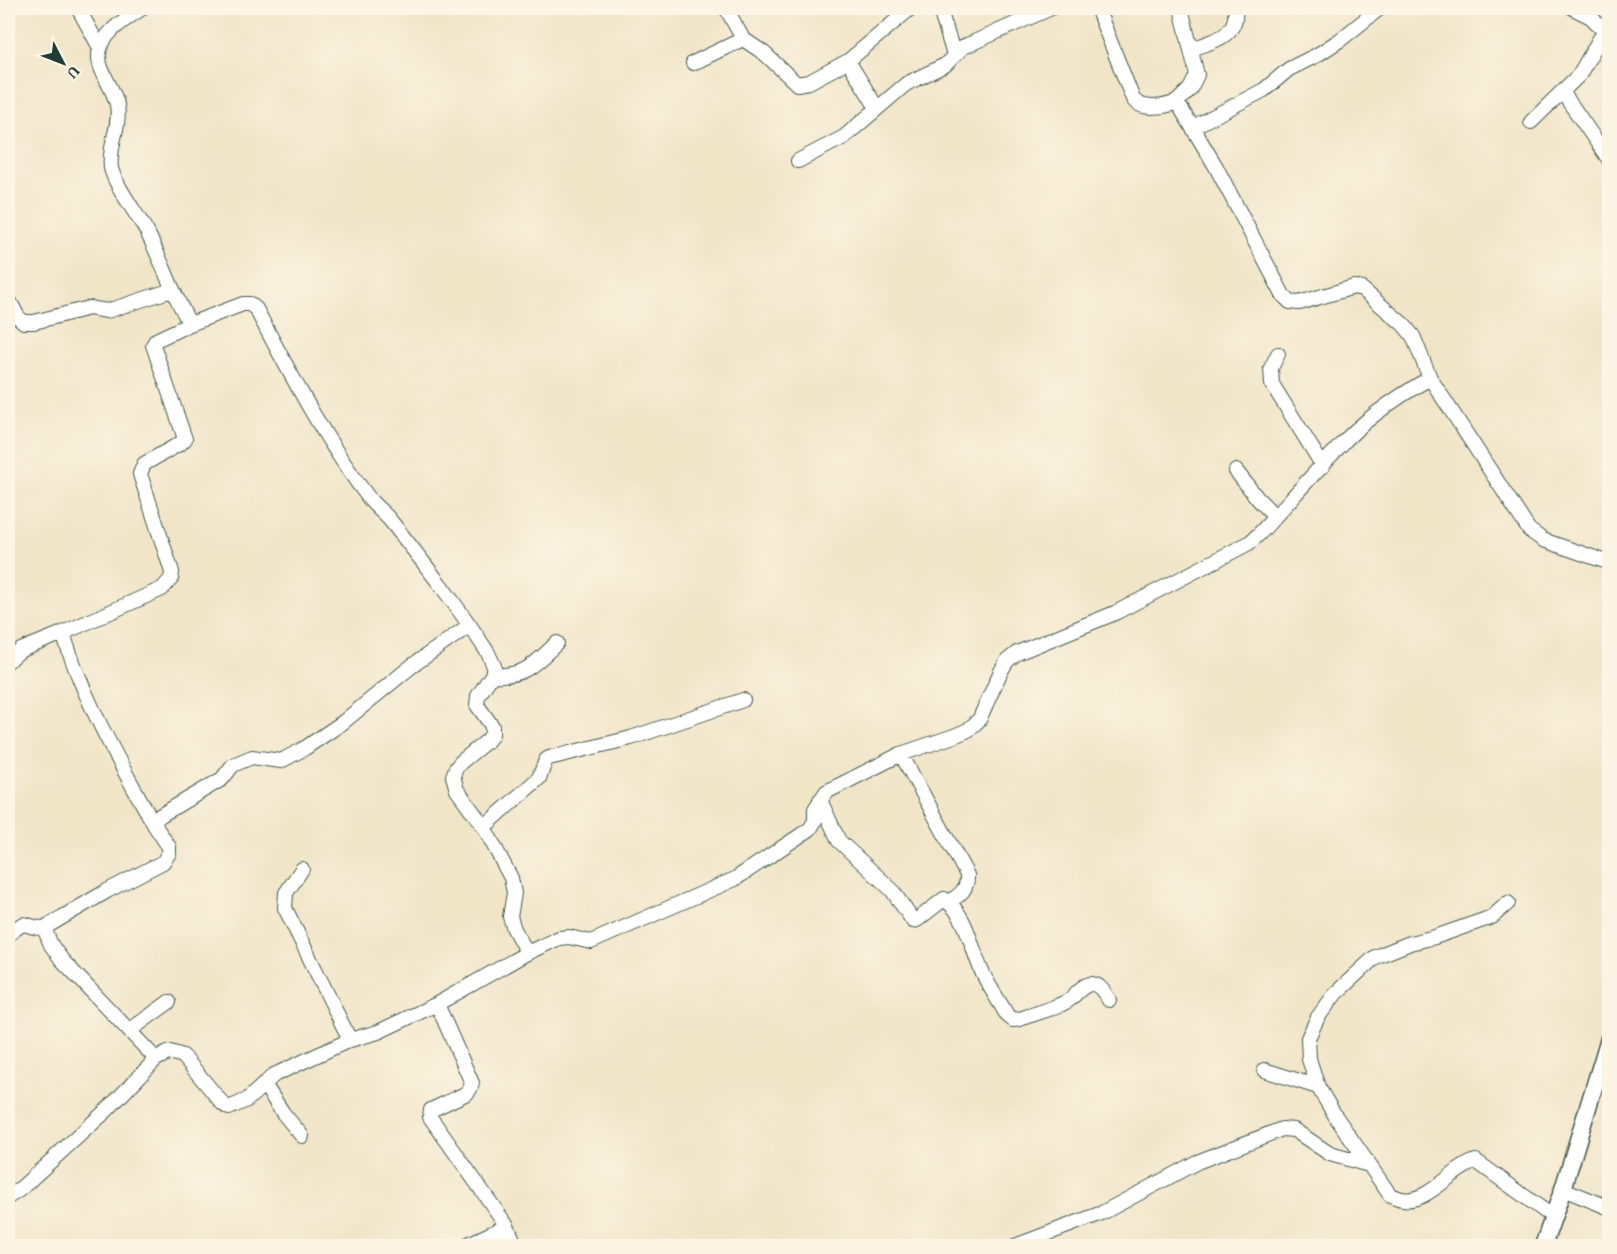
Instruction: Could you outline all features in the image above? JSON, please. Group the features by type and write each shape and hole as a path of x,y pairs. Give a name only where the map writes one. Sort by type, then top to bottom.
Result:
{"street":[{"path":"78,8 100,48"},
{"path":"142,8 107,36 100,48 98,60 117,104 118,124 111,151 111,170 146,231 190,324"},
{"path":"726,8 743,39 764,53 797,84 809,82 848,61 911,8"},
{"path":"936,8 940,10 954,55"},
{"path":"798,161 844,137 906,84 945,65 963,47 1051,8"},
{"path":"1097,8 1133,99 1144,107 1177,102 1190,89 1197,75 1181,8"},
{"path":"1191,49 1217,40 1231,31 1236,16 1235,8"},
{"path":"1193,127 1264,90 1289,69 1340,40 1380,8"},
{"path":"1531,122 1579,75 1607,26 1573,8"},
{"path":"693,63 743,39"},
{"path":"848,61 877,108"},
{"path":"1563,93 1610,161"},
{"path":"1177,102 1193,127 1283,295 1290,302 1299,303 1354,287 1362,289 1404,325 1413,336 1430,378 1529,530 1543,540 1610,563"},
{"path":"8,298 18,317 24,322 34,322 89,309 107,311 172,290"},
{"path":"8,660 21,650 162,589 171,579 172,572 140,474 144,464 185,439 153,345 156,340 190,324 243,304 250,304 256,309 305,403 327,438 372,502 388,517 438,580 470,625 494,666 492,675 478,696 477,705 492,726 492,734 461,762 453,776 457,790 484,827 514,888 510,917 527,953"},
{"path":"1278,354 1271,368 1272,384 1323,466"},
{"path":"8,1197 19,1190 108,1109 156,1059 170,1052 183,1056 217,1098 229,1108 247,1100 274,1075 350,1040 378,1032 437,1004 527,953 563,937 591,942 735,879 810,829 815,821 815,809 826,792 901,754 968,730 979,720 1007,661 1017,653 1115,613 1249,543 1265,530 1338,447 1384,406 1430,378"},
{"path":"1236,471 1275,516"},
{"path":"155,826 156,819 160,815 222,778 233,765 252,757 281,761 305,748 342,723 413,665 470,625"},
{"path":"8,935 28,923 44,928 107,891 163,862 169,853 169,847 113,752 63,633"},
{"path":"492,675 510,676 521,673 557,643"},
{"path":"484,827 539,778 549,758 632,738 744,700"},
{"path":"901,754 967,875 968,884 960,895 949,902"},
{"path":"820,800 839,841 892,890 913,921 944,899 954,907 965,925 982,972 1007,1015 1013,1020 1068,1001 1090,984 1099,987 1108,1000"},
{"path":"302,869 286,893 285,908 350,1040"},
{"path":"1508,903 1492,917 1436,937 1410,943 1375,957 1336,993 1318,1017 1308,1038 1308,1059 1318,1087 1336,1118 1390,1195 1404,1200 1419,1198 1466,1164 1476,1161 1553,1217"},
{"path":"44,928 51,945 62,960 156,1059"},
{"path":"129,1031 169,1002"},
{"path":"437,1004 472,1083 467,1093 431,1110 430,1117 507,1226 516,1246"},
{"path":"1543,1246 1563,1189 1609,1036"},
{"path":"1264,1070 1318,1087"},
{"path":"264,1084 302,1136"},
{"path":"1015,1246 1102,1213 1197,1162 1282,1129 1294,1130 1330,1154 1369,1165"},
{"path":"1563,1189 1610,1208"},
{"path":"464,1246 507,1226"}],"path":[{"path":"697,1246 702,1246"}]}
